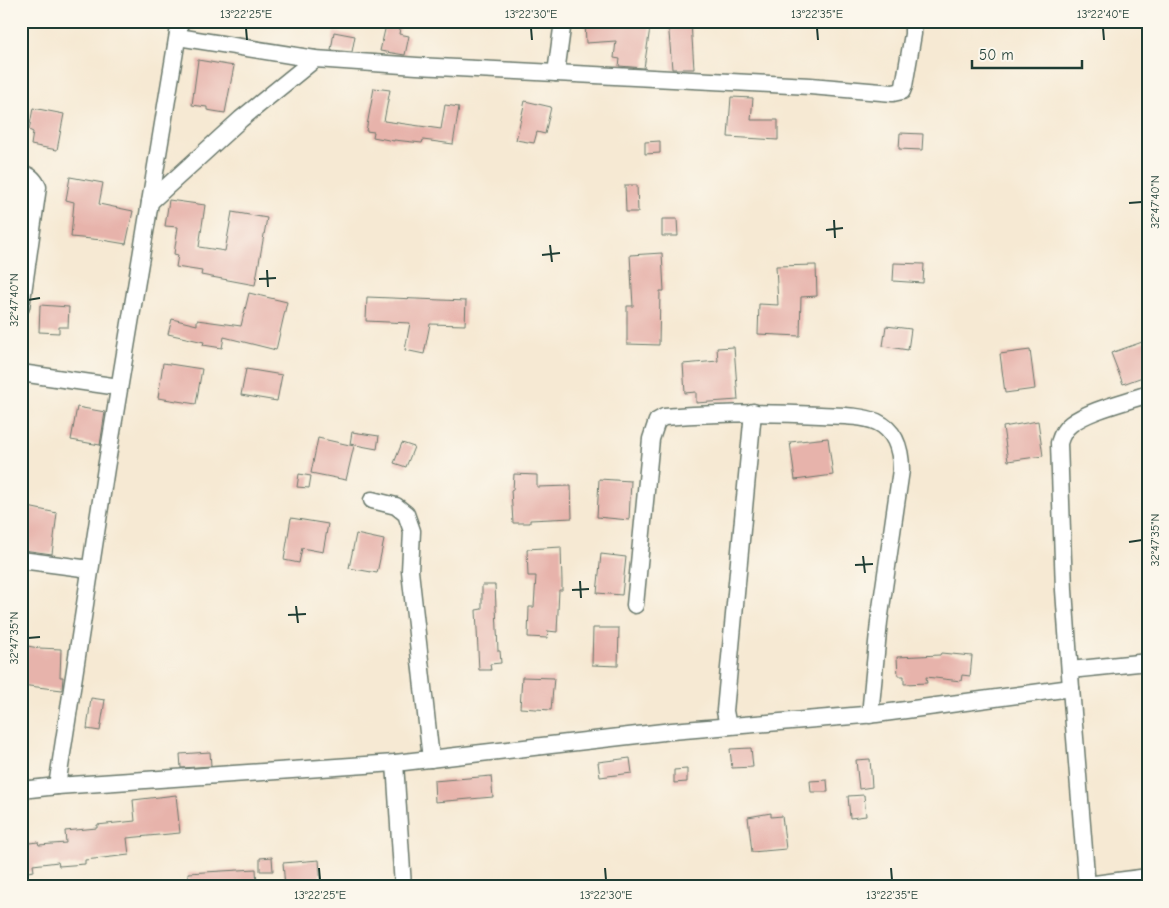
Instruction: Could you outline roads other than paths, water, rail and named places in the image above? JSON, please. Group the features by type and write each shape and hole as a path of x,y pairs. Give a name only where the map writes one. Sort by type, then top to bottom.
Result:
{"street":[{"path":"556,73 563,21"},
{"path":"56,786 119,387 179,29 314,59 810,86 893,93 902,91 907,78 913,21"},
{"path":"150,202 241,119 314,59"},
{"path":"21,173 27,174 38,187 21,307"},
{"path":"21,373 119,387"},
{"path":"1148,394 1082,417 1071,423 1061,436 1058,451 1064,590 1087,886 1148,877"},
{"path":"728,726 725,711 753,412"},
{"path":"635,605 651,439 657,421 673,417 753,412 837,416 877,422 894,437 899,448 901,470 879,622 870,715"},
{"path":"372,500 396,506 406,514 412,531 410,572 431,759"},
{"path":"21,560 90,569"},
{"path":"1070,670 1148,662"},
{"path":"21,790 395,763 672,731 870,715 1071,688"},
{"path":"395,763 403,887"}]}
